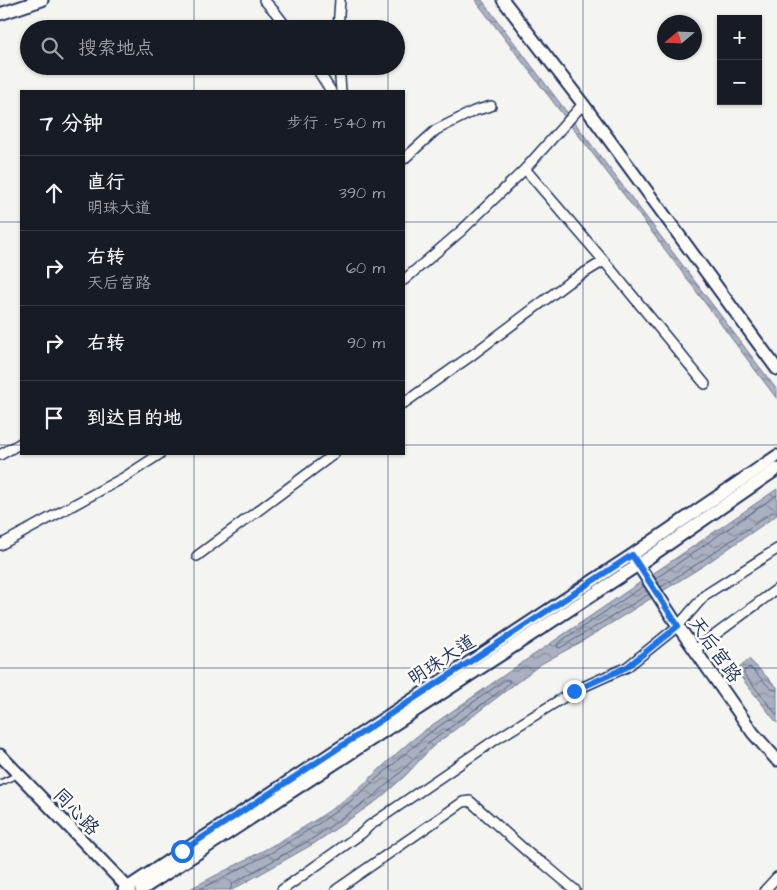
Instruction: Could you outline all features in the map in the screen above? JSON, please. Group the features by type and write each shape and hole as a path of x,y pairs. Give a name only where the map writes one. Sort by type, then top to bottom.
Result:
{"main road":[{"path":"0,14 42,0"},
{"path":"503,0 777,369"},
{"name":"明珠大道","path":"127,889 637,564 777,456"},
{"name":"明珠大道","path":"142,890 637,564 777,469"},
{"name":"天后宫路","path":"637,564 753,732 777,760"},
{"name":"同心路","path":"0,755 127,889"}],"street":[{"path":"264,0 282,20"},
{"path":"339,20 340,0"},
{"path":"321,75 330,90"},
{"path":"340,75 341,90"},
{"path":"405,158 436,130 474,111 491,106"},
{"path":"405,279 461,231 525,169 581,107"},
{"path":"525,169 604,261 705,384"},
{"path":"405,402 569,282 604,261"},
{"path":"0,455 20,444"},
{"path":"0,545 122,478 158,455"},
{"path":"197,556 333,455"},
{"path":"282,890 369,826 495,740 574,691 627,667 678,626 705,595 777,549"},
{"path":"696,649 777,589"},
{"path":"336,890 463,802 470,801 533,857 543,862 575,890"},
{"path":"766,890 777,877"}],"lane":[{"path":"0,783 18,774"}],"water":[{"path":"475,0 482,0 777,390 777,399 609,175"},
{"path":"777,489 777,515 703,566 581,642 541,664 432,747 405,776 379,799 315,843 232,890 188,890 270,847 329,811 358,789 407,744 428,728"},
{"path":"749,659 777,687 777,723 736,671"}],"route":[{"path":"182,851 632,555 678,626 627,667 574,691"}]}
